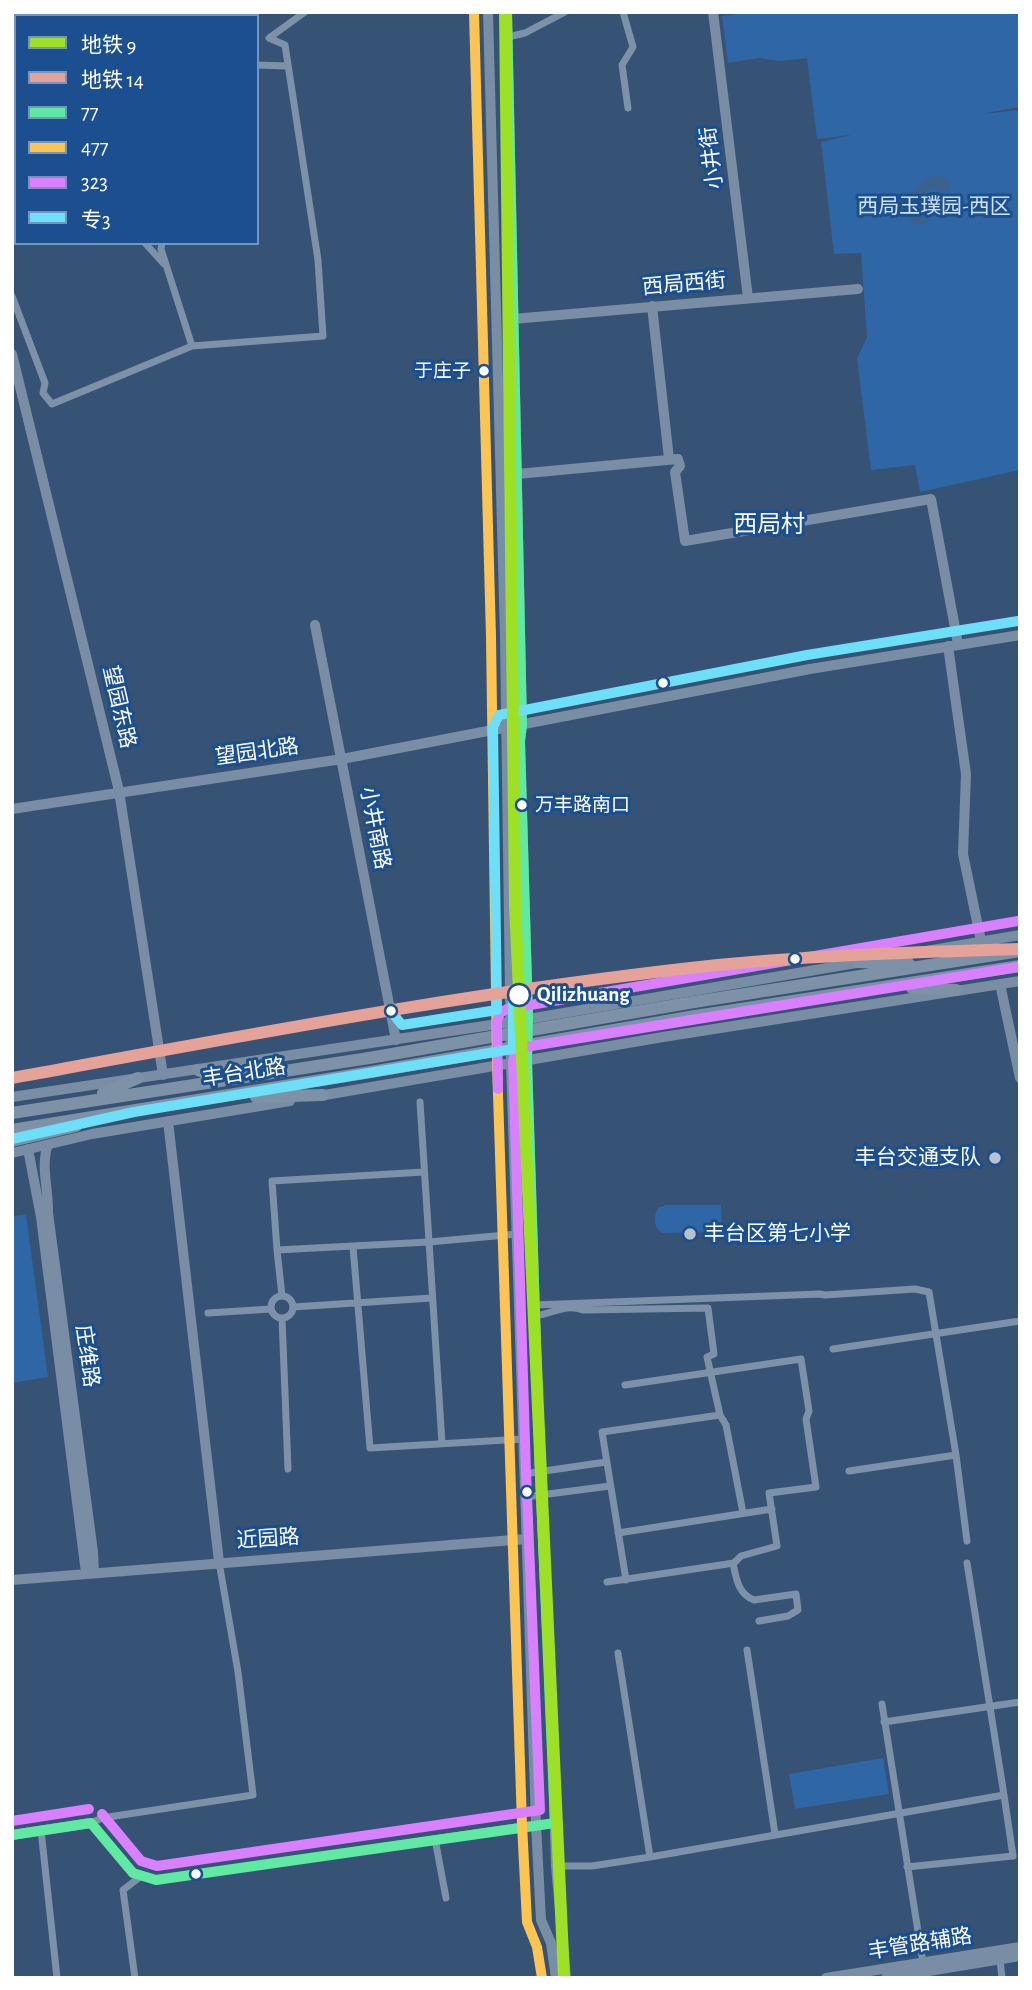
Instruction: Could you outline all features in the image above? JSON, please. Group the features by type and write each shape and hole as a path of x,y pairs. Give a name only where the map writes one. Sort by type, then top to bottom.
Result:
{"highway":[{"name":"丰台北路","path":"12,1113 369,1058 694,1002 1020,951"},
{"path":"858,962 937,965"},
{"name":"丰台北路","path":"12,1130 695,1016 1020,966"},
{"path":"883,987 956,990"},
{"path":"198,1070 225,1079"},
{"path":"85,1101 138,1078"},
{"path":"203,1099 323,1095"},
{"path":"12,1141 59,1132 107,1115"}],"street":[{"path":"12,296 45,383 43,393 52,404 192,346 323,336 318,260 285,45 270,38 305,12"},
{"path":"488,12 507,727 511,1064 526,1539 542,1924 551,1943 556,1978"},
{"path":"508,12 522,725 520,741 534,1310 556,1866 566,1978"},
{"path":"508,37 525,33 565,12"},
{"path":"623,12 633,47 622,65 628,107"},
{"name":"小井街","path":"713,12 748,298"},
{"path":"488,31 495,26 500,27 503,32 504,76 510,99"},
{"path":"259,65 288,66"},
{"path":"147,245 167,267"},
{"path":"161,245 160,249 192,346"},
{"name":"西局西街","path":"513,319 858,289"},
{"path":"652,306 669,459"},
{"name":"望园东路","path":"12,354 119,792 163,1075"},
{"path":"517,474 678,459 680,466 675,472 685,541 930,499 953,645 966,774 963,854 981,941"},
{"name":"小井南路","path":"315,625 396,1040"},
{"name":"望园北路","path":"12,809 342,759 810,669 1020,635"},
{"name":"丰台北路","path":"12,1097 511,1022 1020,935"},
{"name":"丰台北路","path":"12,1153 92,1134 168,1121 1020,981"},
{"path":"1000,984 1020,1078"},
{"path":"430,1077 446,1068 455,1053 454,1047 442,1033"},
{"path":"420,1102 442,1443"},
{"path":"12,1835 253,1795 238,1672 219,1562 168,1121"},
{"name":"庄维路","path":"48,1144 44,1156 49,1194 48,1213 93,1552 90,1573"},
{"name":"庄维路","path":"28,1149 41,1217 90,1573"},
{"path":"282,1296 272,1181 424,1172"},
{"path":"277,1250 429,1242 517,1234"},
{"path":"353,1247 370,1448 523,1439"},
{"path":"534,1310 915,1289 929,1292 956,1455 967,1541"},
{"path":"282,1296 291,1300 293,1307 288,1316 282,1318 275,1315 271,1309 275,1298 282,1296"},
{"path":"293,1307 432,1298"},
{"path":"534,1310 549,1314 561,1308 575,1307 583,1310 708,1308 714,1354 707,1357 720,1415 726,1425 743,1513"},
{"path":"208,1313 271,1309"},
{"path":"282,1318 288,1469"},
{"path":"834,1349 1020,1321"},
{"path":"607,1582 733,1563 741,1556 778,1546 769,1493 816,1487 801,1359 625,1385"},
{"path":"626,1580 602,1432 720,1415"},
{"path":"849,1471 956,1455"},
{"path":"524,1474 606,1462"},
{"path":"525,1497 610,1486"},
{"path":"618,1533 772,1509"},
{"name":"近园路","path":"12,1580 526,1539"},
{"path":"733,1563 738,1587 748,1598 754,1600 796,1594 798,1610 788,1616 759,1621"},
{"path":"907,1867 1013,1856 967,1563"},
{"path":"747,1650 775,1834"},
{"path":"618,1653 650,1857"},
{"path":"884,1722 1020,1702"},
{"path":"882,1704 923,1963"},
{"path":"556,1866 592,1866 650,1857 1004,1795"},
{"path":"91,1824 127,1867 140,1877 156,1880 555,1823"},
{"path":"41,1830 57,1978"},
{"path":"436,1839 446,1898"},
{"path":"135,1978 123,1889 140,1877"},
{"path":"542,1924 553,1926 558,1924 561,1918"},
{"path":"1001,1959 1019,1947"},
{"name":"丰管路辅路","path":"826,1978 1019,1947"},
{"path":"886,1978 1020,1956"},
{"path":"1001,1959 1002,1978"}],"green space":[{"name":"西局玉璞园-西区","path":"750,12 1020,12 1020,107 981,114 1020,110 1020,470 920,492 915,465 871,470 857,359 867,337 861,253 834,254 821,142 851,135 817,139 807,58 781,61 758,58 728,63 722,16"},
{"path":"666,1205 721,1205 722,1232 662,1233 655,1225 655,1218 658,1208"},
{"path":"26,1215 48,1377 12,1383 12,1216"},
{"path":"883,1758 889,1794 795,1809 789,1774"}],"shaded area":[{"path":"936,174 949,181 949,192 934,188 925,193 923,201 927,207 924,210 930,213 928,221 915,225 905,216 904,208 908,204 906,199 914,189"}],"metro line":[{"name":"9","path":"505,12 515,905 564,1978"},
{"name":"14","path":"12,1078 452,1000 629,975 793,959 1020,949"}],"transit line":[{"name":"477","path":"474,12 491,637 497,1064 522,1824 527,1922 537,1947 542,1978"},
{"name":"77","path":"91,1823 133,1873 156,1880 555,1823 540,1472 527,1061 507,12"},
{"name":"专3","path":"390,1010 402,1025 497,1010 493,727 499,715 807,655 1018,621"},
{"name":"323","path":"498,1089 497,1021 500,1013 507,1009 1018,921"},
{"name":"323","path":"102,1814 141,1861 157,1866 540,1810 526,1472 513,1061 515,1054 525,1047 1018,967"},
{"name":"专3","path":"12,1139 134,1112 513,1049 513,995"},
{"name":"323","path":"12,1821 89,1809"},
{"name":"77","path":"12,1835 91,1823"}],"place":[{"name":"于庄子","path":"484,371"},
{"name":"万丰路南口","path":"522,805"},
{"name":"Qilizhuang","path":"519,995"},
{"name":"丰台交通支队","path":"995,1158"},
{"name":"丰台区第七小学","path":"690,1234"}],"district":[{"name":"西局村","path":"769,525"}]}
